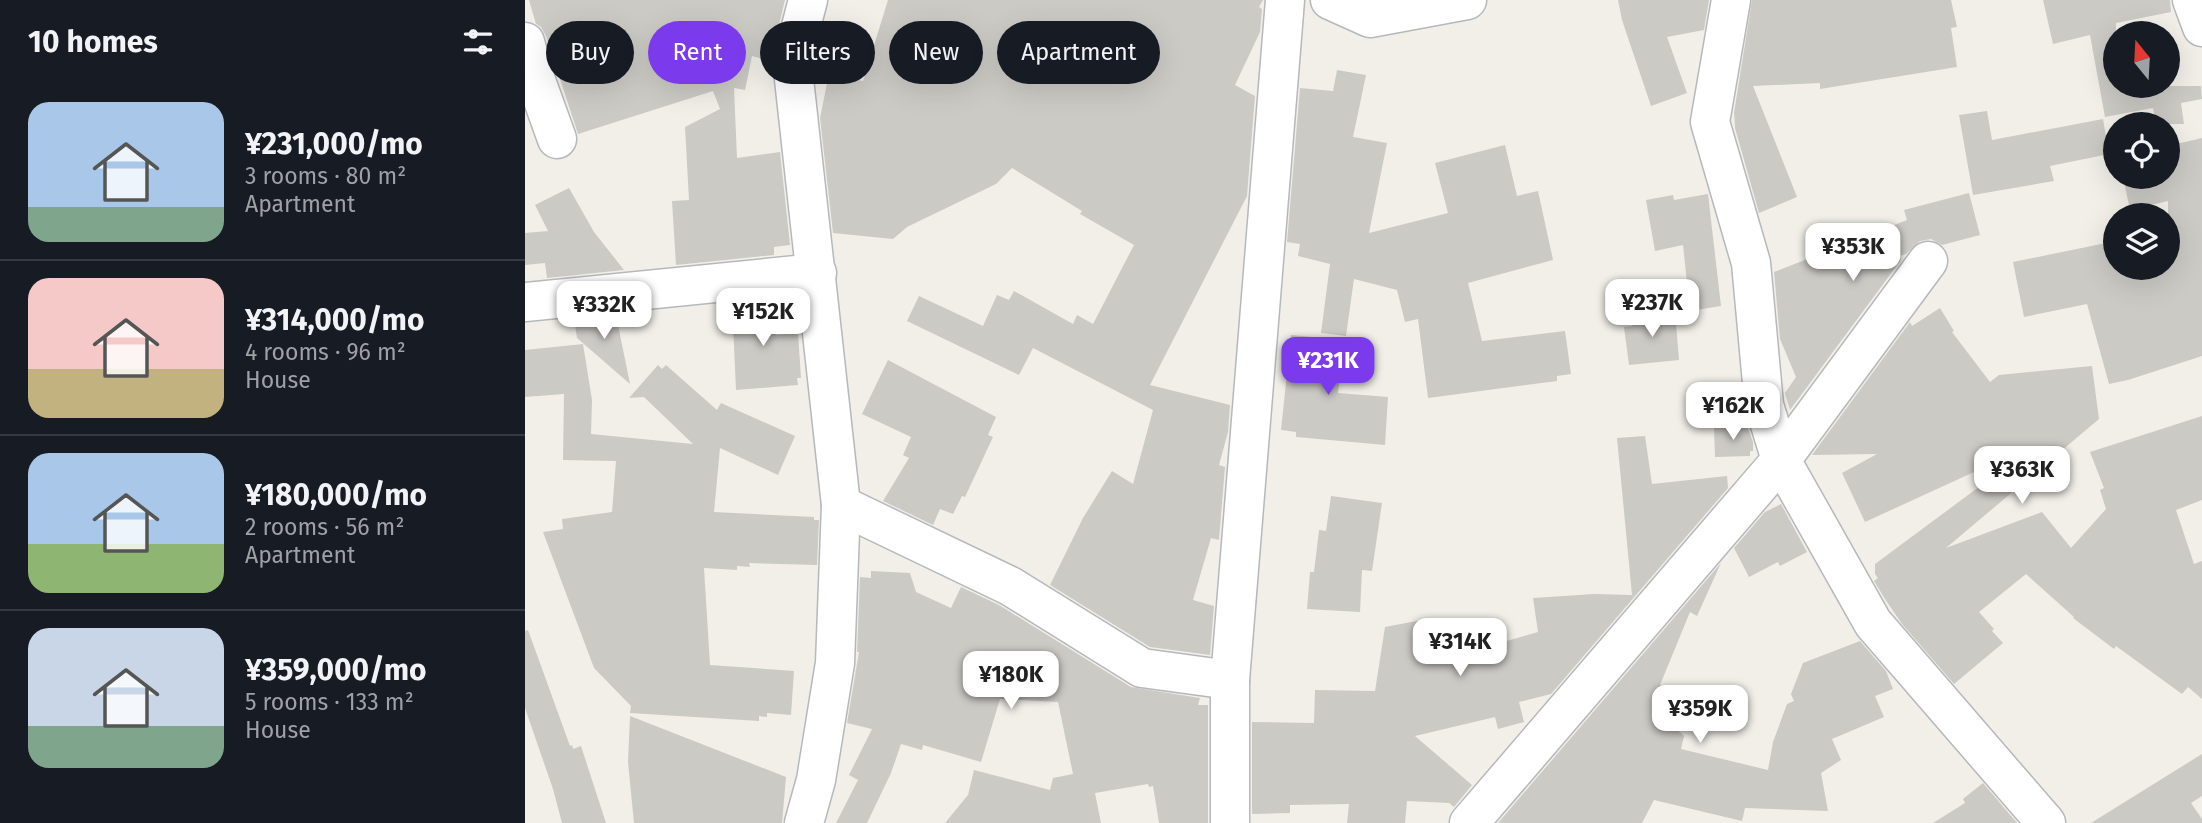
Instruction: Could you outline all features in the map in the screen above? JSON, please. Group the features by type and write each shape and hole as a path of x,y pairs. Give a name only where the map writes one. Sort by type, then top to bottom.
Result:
{"street":[{"path":"804,823 816,780 835,663 841,505 792,61 808,0"},
{"path":"1230,823 1230,680 1285,0"},
{"path":"1330,0 1370,18 1467,0"},
{"path":"1731,0 1710,122 1751,263 1764,405 1781,460 1873,624 2046,823"},
{"path":"2192,0 2202,27"},
{"path":"525,42 557,139"},
{"path":"1469,823 1781,460 1928,261"},
{"path":"525,302 817,273"},
{"path":"841,505 1010,586 1142,668 1230,680"}],"building":[{"path":"529,0 785,0 780,21 760,21 760,58 752,56 745,90 734,88 737,158 780,152 790,245 774,247 774,255 676,265 672,201 689,200 685,127 720,109 713,91 578,134 562,84 634,84 634,21 546,21 546,36 536,24"},
{"path":"888,0 1263,0 1259,7 1262,9 1260,32 1235,85 1255,96 1247,196 1150,385 1230,405 1228,432 1219,465 1225,467 1219,540 1211,538 1193,600 1214,606 1210,655 1150,647 1050,585 1083,518 1112,471 1133,484 1153,410 1033,348 1019,375 907,321 919,296 983,326 997,295 1009,300 1014,291 1073,324 1077,315 1093,324 1134,245 1080,214 1082,211 1012,168 996,184 907,227 893,239 833,233 820,118 827,84 875,84 875,42"},
{"path":"1618,0 1709,0 1704,30 1667,37 1687,93 1651,106 1622,20"},
{"path":"1752,0 1951,0 1957,27 1951,28 1957,67 1820,89 1820,83 1753,86 1797,197 1759,213 1735,128 1734,113"},
{"path":"2043,0 2170,0 2171,12 2126,21 2103,21 2103,98 2181,98 2181,86 2201,86 2202,99 2181,103 2184,124 2180,124 2180,112 2154,112 2153,108 2132,112 2104,112 2090,35 2053,44"},
{"path":"1337,70 1366,75 1353,137 1387,143 1369,233 1448,213 1435,163 1505,145 1517,196 1538,191 1553,260 1468,283 1482,341 1565,331 1571,374 1557,376 1557,381 1428,398 1418,319 1405,322 1397,290 1354,279 1346,336 1321,333 1330,264 1298,256 1300,244 1287,242 1300,88 1333,91"},
{"path":"1987,111 1992,140 2103,119 2103,155 2050,166 2054,181 1973,195 1959,115"},
{"path":"2202,138 2202,356 2109,384 2087,304 2024,317 2013,262 2103,244 2103,280 2180,280 2180,203 2129,203 2126,189 2180,189 2180,143"},
{"path":"569,188 594,232 624,270 547,278 545,263 525,265 525,233 548,231 535,205"},
{"path":"1969,193 1980,235 1942,245 1931,239 1920,241 1906,254 1899,256 1901,260 1790,410 1785,393 1796,377 1780,339 1774,272 1907,220 1904,210"},
{"path":"1708,194 1721,306 1690,311 1683,245 1655,251 1646,200 1673,195 1674,200"},
{"path":"775,299 776,335 798,333 801,378 797,378 798,385 736,390 732,303"},
{"path":"1940,308 1954,331 1952,332 1990,382 1999,375 2092,366 2099,419 1946,548 2042,512 2071,548 2106,509 2100,490 2104,488 2090,452 2202,416 2202,500 2176,510 2194,564 2202,561 2202,699 2188,687 2182,694 2116,646 2114,649 2073,618 2026,574 1979,612 2003,643 1954,684 1902,624 1885,599 1874,581 1878,578 1875,564 1991,478 1985,467 1865,522 1842,473 1877,454 1812,455 1910,322 1912,326"},
{"path":"1675,311 1679,360 1629,365 1624,327 1632,326 1631,318"},
{"path":"616,315 630,384 577,338 574,319"},
{"path":"1291,335 1344,340 1338,393 1388,397 1385,445 1296,437 1296,432 1281,430"},
{"path":"583,344 592,400 591,434 693,444 644,397 629,398 658,365 662,369 666,365 717,410 721,403 795,436 778,475 720,448 714,512 814,517 814,520 819,520 817,565 749,563 750,567 737,566 737,570 704,568 710,665 794,671 791,715 767,713 767,717 759,716 759,721 630,713 631,706 594,668 543,532 563,529 562,519 612,512 616,461 563,460 564,394 525,397 525,350"},
{"path":"888,360 996,417 988,435 993,437 965,497 962,496 953,514 940,509 933,525 883,501 909,458 903,455 911,437 862,414"},
{"path":"1747,426 1753,442 1750,456 1715,457 1714,427"},
{"path":"1645,436 1652,484 1727,476 1728,488 1551,694 1519,702 1524,722 1498,729 1495,717 1415,736 1472,785 1454,807 1449,803 1407,801 1405,823 1347,823 1349,804 1290,805 1290,813 1252,814 1252,722 1314,723 1315,690 1375,691 1385,627 1432,618 1435,638 1485,626 1489,646 1538,632 1533,598 1594,594 1632,595 1617,438"},
{"path":"1331,496 1382,503 1372,571 1362,570 1360,612 1307,609 1310,572 1314,572 1319,530 1326,531"},
{"path":"1781,504 1807,552 1780,566 1778,562 1749,577 1734,548 1765,512"},
{"path":"1721,563 1697,616 1690,612 1660,685 1682,703 1680,705 1683,709 1671,724 1684,736 1681,749 1768,770 1773,742 1787,704 1794,701 1791,694 1803,663 1860,641 1886,671 1893,689 1875,696 1884,717 1832,739 1841,760 1821,773 1828,811 1745,808 1742,821 1654,800 1642,823 1498,823"},
{"path":"871,571 910,573 916,592 951,608 961,587 999,605 1131,687 1200,698 1198,705 1208,705 1208,823 1159,823 1153,786 1149,787 1148,784 1095,793 1101,823 945,823 968,795 974,770 1050,790 1053,778 1073,774 1058,702 1000,699 981,762 923,745 922,750 901,744 891,773 867,823 836,823 858,780 849,775 872,729 847,723 859,652 860,577 871,578"},
{"path":"528,630 570,746 572,745 573,749 581,746 606,823 562,823 525,708 525,631"},
{"path":"630,716 786,777 782,823 634,823 628,762"},
{"path":"2202,754 2202,796 2191,803 2202,823 2091,823"},
{"path":"1983,783 2017,823 1933,823 1965,803 1963,799"}]}
